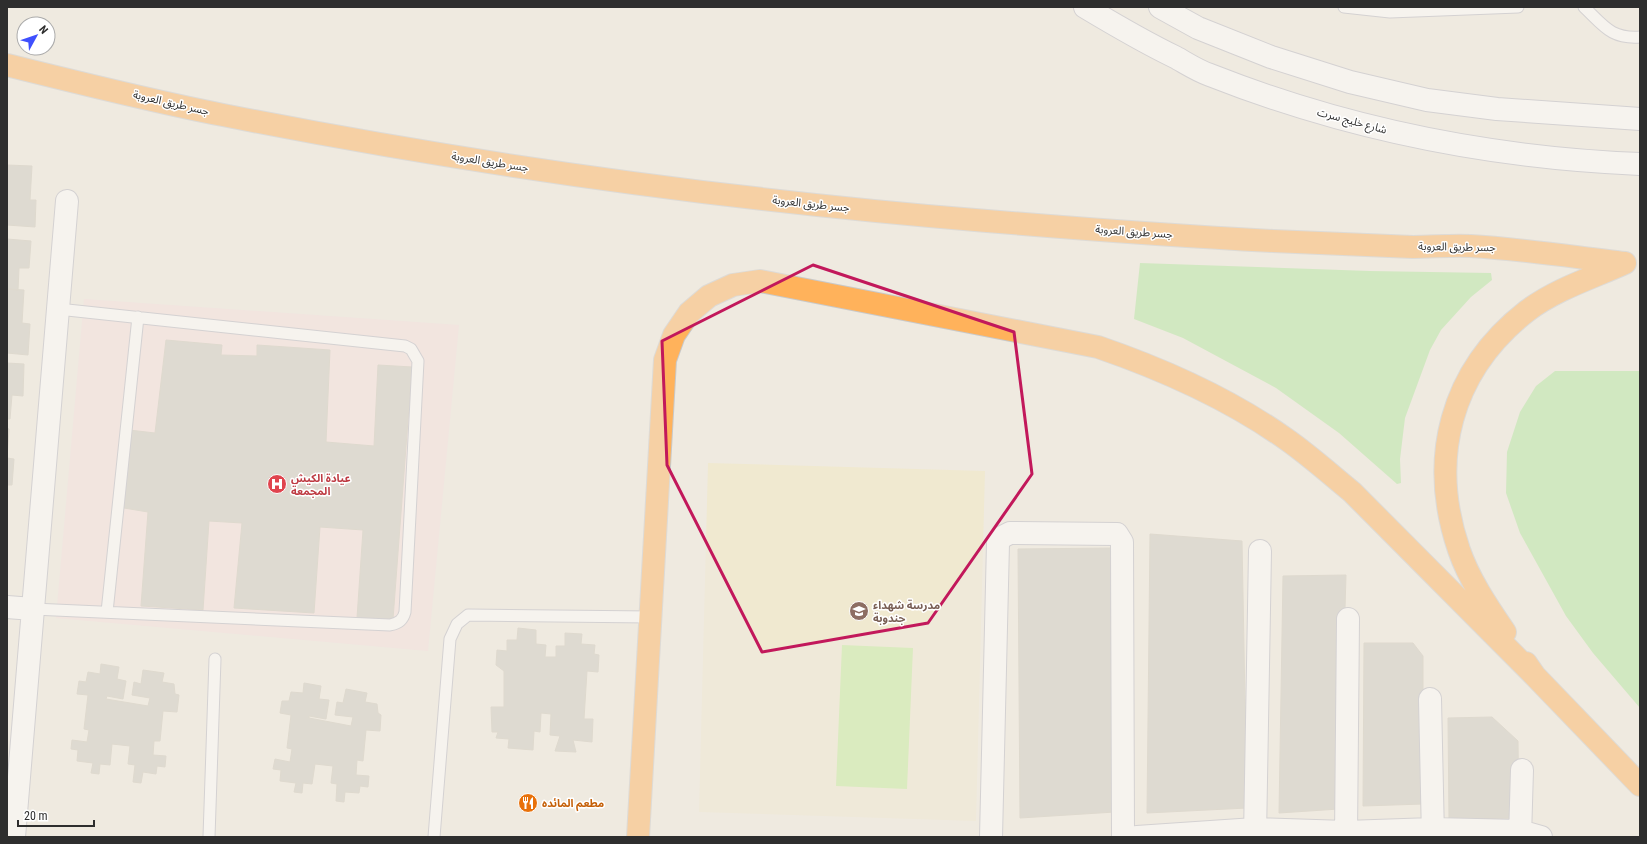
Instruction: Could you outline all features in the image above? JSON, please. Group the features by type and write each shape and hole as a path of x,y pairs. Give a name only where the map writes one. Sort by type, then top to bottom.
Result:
{"highway":[{"name":"جسر طريق العروبة","path":"7,65 218,114 329,135 544,171 694,191 836,207 1035,225 1280,241 1417,247 1465,246 1516,249 1632,262"},
{"path":"1535,676 1491,611 1469,572 1457,544 1448,506 1446,477 1446,448 1451,420 1461,394 1474,370 1489,349 1507,329 1528,311 1548,297 1570,286 1632,262"},
{"path":"638,837 665,360 674,335 689,313 709,296 733,285 760,281 1098,348 1138,361 1176,376 1250,415 1286,439 1319,464 1377,517 1535,676 1640,785"}],"street":[{"name":"شارع خليج سرت","path":"1085,7 1133,36 1208,75 1288,103 1368,127 1454,144 1545,157 1640,164"},
{"path":"1160,7 1198,28 1271,57 1350,82 1427,100 1497,109 1640,119"},
{"path":"14,837 67,201"},
{"path":"991,837 998,543 1002,536 1010,532 1117,534 1122,542 1123,837"},
{"path":"1255,833 1260,551"},
{"path":"7,607 33,609"},
{"path":"1346,835 1348,618"},
{"path":"1430,699 1433,833"},
{"path":"1137,837 1255,833 1346,835 1433,833 1527,835 1522,770"}],"lane":[{"path":"1344,7 1390,12 1518,7"},
{"path":"1584,7 1608,30 1617,35 1626,38 1640,37"},
{"path":"33,609 390,624 398,623 403,618 405,612 418,361 411,349 405,346 58,309"},
{"path":"107,612 138,317"},
{"path":"434,837 450,639 457,624 468,615 650,617"},
{"path":"209,837 215,659"}],"highlighted area":[{"path":"813,265 1014,332 1032,474 928,623 762,652 667,465 662,341"}],"shaded area":[{"path":"84,299 459,325 428,651 56,618"},
{"path":"708,463 985,471 976,821 699,812"}],"green space":[{"path":"1140,263 1370,271 1491,273 1492,280 1471,297 1441,330 1430,350 1405,418 1400,459 1401,483 1397,484 1339,433 1276,388 1183,338 1134,319"},
{"path":"1555,371 1640,371 1640,708 1593,653 1566,616 1520,533 1506,493 1507,452 1520,412 1536,386"},
{"path":"842,645 913,648 907,789 836,786"}],"building":[{"path":"7,165 32,166 30,200 36,200 35,227 7,225"},
{"path":"7,239 31,241 29,268 19,268 18,290 7,289"},
{"path":"7,289 24,290 22,323 30,324 28,355 7,353"},
{"path":"166,340 222,345 221,355 257,356 257,345 330,350 326,442 374,446 378,365 412,367 393,619 357,618 363,530 320,527 314,613 234,608 242,523 209,521 203,610 141,606 148,512 124,508 129,430 155,433"},
{"path":"7,363 24,364 23,396 12,395 10,419 7,419"},
{"path":"7,428 9,429 7,458"},
{"path":"7,458 14,459 12,485 7,485"},
{"path":"1150,534 1242,541 1247,808 1147,813"},
{"path":"1112,548 1115,812 1020,818 1018,549"},
{"path":"1346,575 1339,809 1279,813 1283,576"},
{"path":"518,628 536,630 536,644 546,645 545,657 556,657 556,646 565,646 565,633 582,634 581,644 595,645 594,654 599,655 598,672 587,671 584,719 593,719 592,742 573,740 576,752 555,751 560,736 550,735 551,714 541,713 540,732 534,731 533,750 508,748 509,739 496,738 498,732 492,732 491,707 504,707 504,671 496,665 497,650 507,651 507,640 517,640"},
{"path":"1364,643 1413,643 1423,656 1423,804 1363,806"},
{"path":"101,664 119,667 117,679 126,681 123,699 107,696 106,699 148,706 150,698 132,695 134,682 141,684 143,670 164,673 162,682 174,684 175,694 179,695 177,712 163,711 160,741 154,741 153,755 166,756 165,767 157,766 156,774 143,772 141,783 133,782 135,765 128,764 130,746 112,744 110,765 100,764 99,774 91,773 93,763 77,761 78,750 71,749 72,740 87,742 89,730 84,729 88,695 77,694 79,681 86,682 88,672 100,674"},
{"path":"304,683 321,686 319,699 329,700 326,719 309,716 309,718 351,726 353,717 335,715 337,702 343,703 346,689 367,693 365,702 377,704 378,713 381,715 380,731 366,730 363,761 357,760 356,775 369,776 368,787 360,786 359,793 345,792 344,802 336,801 337,784 331,783 333,766 315,764 312,784 303,783 302,793 294,792 296,783 280,781 281,770 273,769 275,759 290,762 292,749 287,748 291,715 280,713 282,701 289,701 291,692 303,693"},
{"path":"1492,717 1518,741 1519,818 1449,819 1448,718"}],"place":[{"name":"عيادة الكيش المجمعة","path":"277,484"},
{"name":"مدرسة شهداء جندوبة","path":"859,611"},
{"name":"مطعم المائده","path":"528,803"}]}
